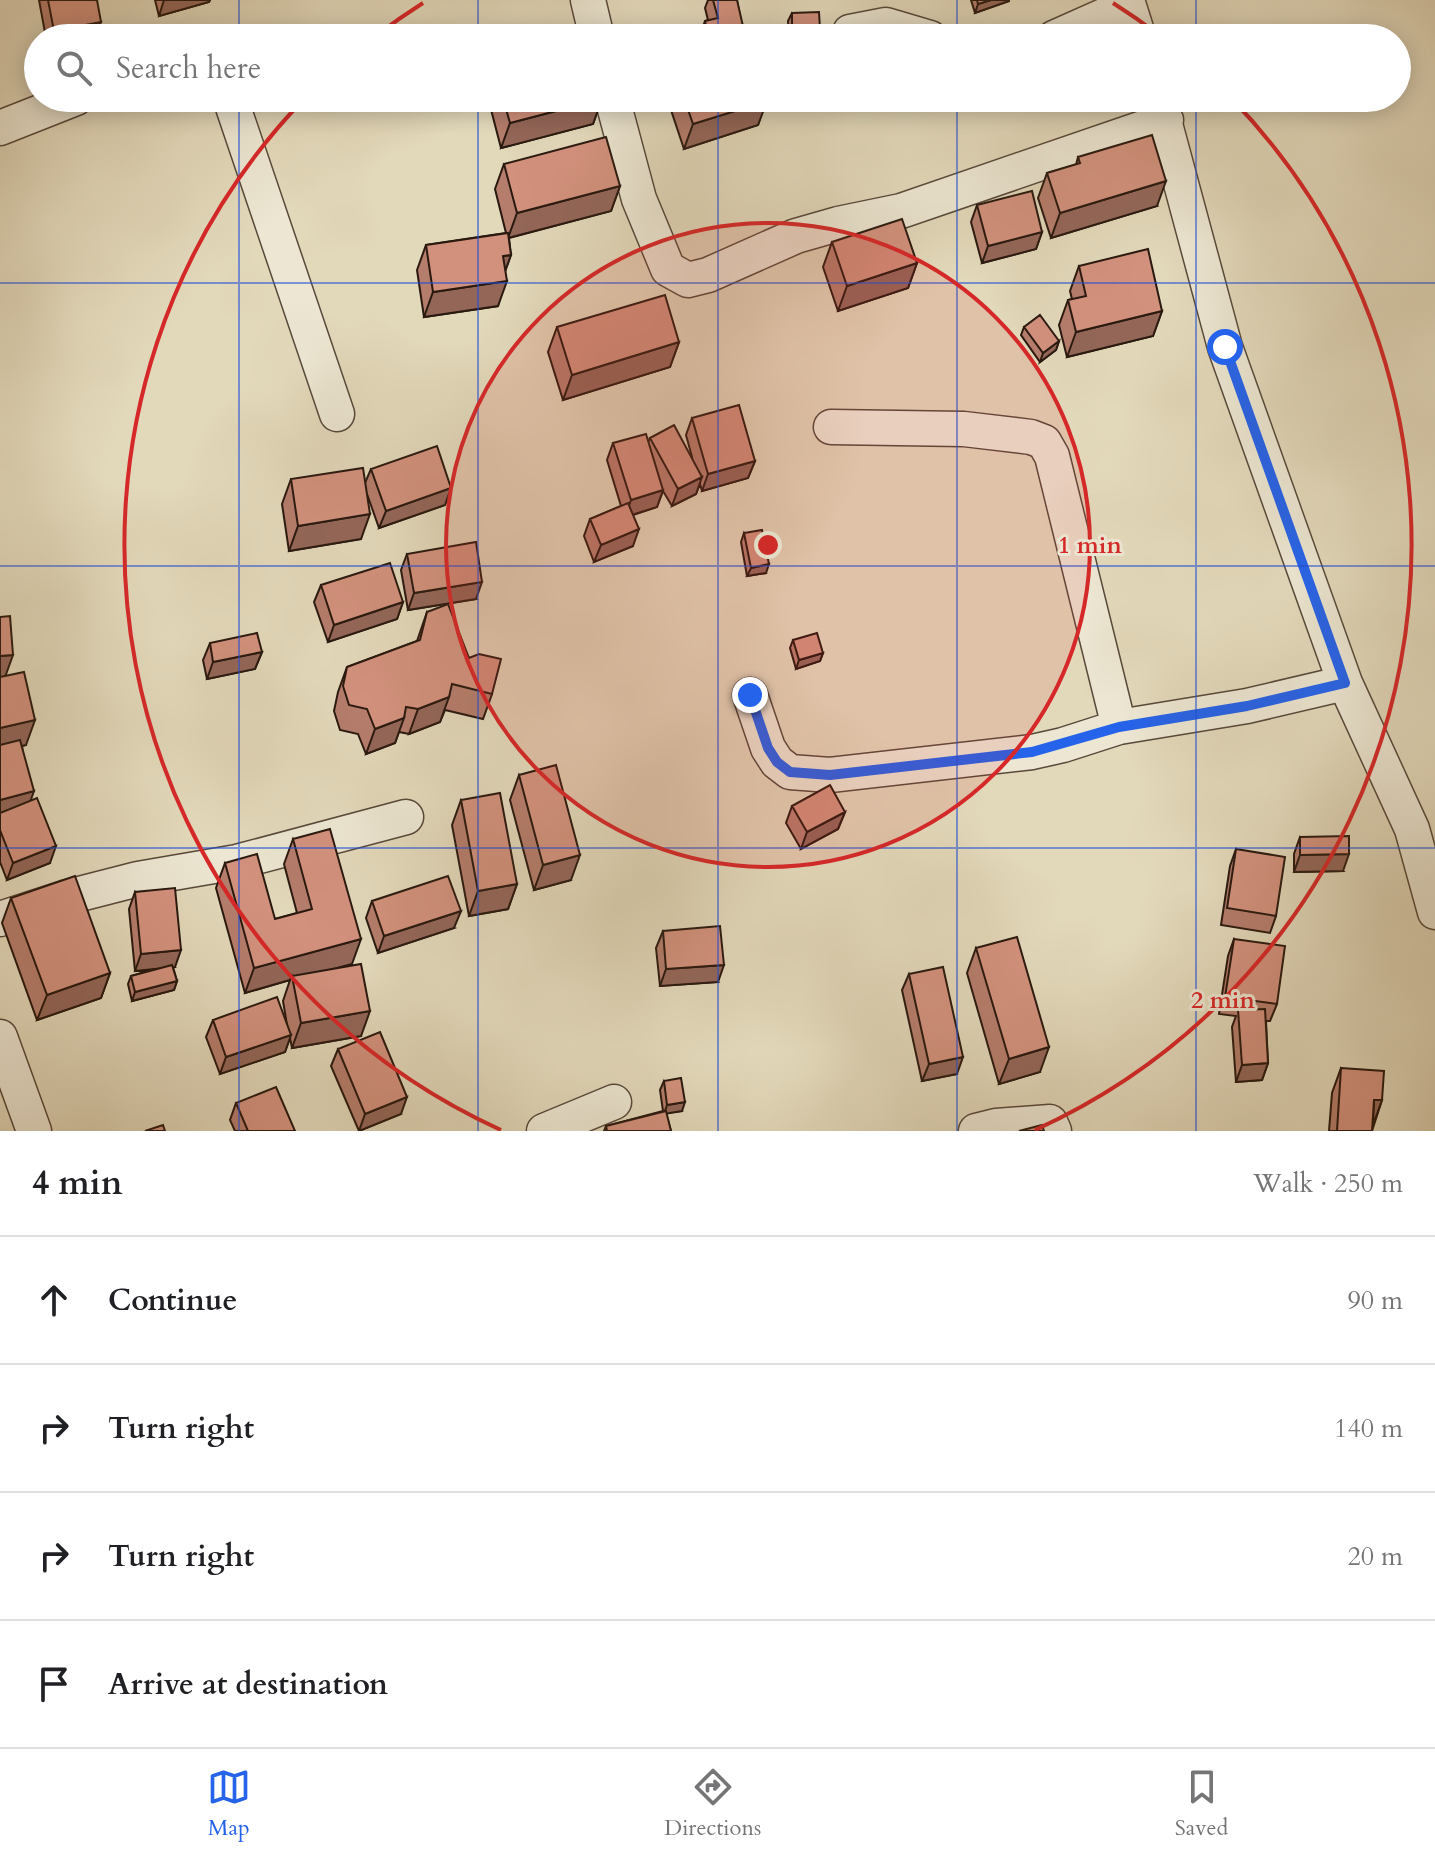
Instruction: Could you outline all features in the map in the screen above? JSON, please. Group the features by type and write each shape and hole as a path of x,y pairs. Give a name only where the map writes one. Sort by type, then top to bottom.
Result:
{"street":[{"path":"588,0 594,24"},
{"path":"1083,24 1128,2 1135,24"},
{"path":"0,128 41,112"},
{"path":"235,112 337,414"},
{"path":"616,112 639,199 668,269 688,280 708,275 796,236 901,211 1154,112"},
{"path":"1163,112 1225,347 1345,683 1423,825 1435,912"},
{"path":"831,427 964,429 1031,437 1044,442 1052,456 1119,727"},
{"path":"750,695 768,748 777,762 790,772 830,775 1032,752 1119,727 1247,706 1345,683"},
{"path":"0,919 138,879 237,862 406,817"},
{"path":"0,1037 34,1131"},
{"path":"544,1131 614,1102"},
{"path":"976,1131 996,1126 1050,1122 1054,1131"}],"building":[{"path":"48,0 97,0 101,22 53,24"},
{"path":"713,0 737,0 742,24 706,24 705,21 718,18"},
{"path":"819,12 820,24 792,24 792,13"},
{"path":"507,112 552,112 510,123"},
{"path":"689,112 732,112 693,124"},
{"path":"1152,135 1166,181 1060,213 1047,173 1080,163 1078,157"},
{"path":"606,137 620,186 517,213 504,164"},
{"path":"1032,191 1042,232 988,246 977,205"},
{"path":"902,219 917,263 847,286 832,242"},
{"path":"508,233 511,255 503,256 507,281 433,292 426,245"},
{"path":"1148,249 1162,311 1076,332 1068,300 1086,296 1079,266"},
{"path":"665,295 679,342 572,375 557,327"},
{"path":"1040,315 1059,341 1043,353 1024,327"},
{"path":"739,405 755,461 708,474 692,418"},
{"path":"674,425 702,477 678,489 650,438"},
{"path":"646,434 663,490 631,500 613,443"},
{"path":"437,446 451,488 386,511 371,469"},
{"path":"363,468 370,514 298,526 291,479"},
{"path":"628,503 639,529 601,545 590,519"},
{"path":"762,530 769,564 751,568 744,533"},
{"path":"476,542 482,582 414,593 407,554"},
{"path":"390,563 403,602 334,625 321,585"},
{"path":"448,604 469,658 479,654 501,659 492,694 452,684 449,697 418,709 406,707 404,718 375,729 367,709 349,705 343,686 347,667 420,640 427,612"},
{"path":"10,616 13,655 0,656 0,617"},
{"path":"257,633 262,652 213,662 210,643"},
{"path":"817,633 823,653 799,660 793,640"},
{"path":"24,672 35,720 0,728 0,677"},
{"path":"20,740 34,791 0,800 0,745"},
{"path":"556,765 580,855 543,865 519,775"},
{"path":"830,785 845,812 807,832 792,806"},
{"path":"500,793 517,884 478,891 461,800"},
{"path":"37,798 56,846 13,863 0,830 0,813"},
{"path":"330,829 361,939 254,968 225,863 257,854 275,919 312,909 293,839"},
{"path":"1349,836 1349,854 1300,855 1300,837"},
{"path":"1236,849 1285,857 1276,916 1227,908"},
{"path":"75,876 110,973 47,995 11,898"},
{"path":"448,876 461,911 384,936 372,901"},
{"path":"175,888 181,950 141,954 135,892"},
{"path":"720,926 724,965 666,969 663,931"},
{"path":"1017,937 1049,1047 1009,1059 976,948"},
{"path":"1234,939 1285,946 1277,1004 1225,997"},
{"path":"361,964 370,1011 301,1023 292,976"},
{"path":"172,965 177,981 135,992 131,976"},
{"path":"943,967 963,1057 929,1064 909,974"},
{"path":"277,997 291,1035 226,1057 213,1020"},
{"path":"1265,1009 1268,1063 1242,1065 1238,1010"},
{"path":"380,1032 407,1097 365,1114 338,1049"},
{"path":"1341,1068 1384,1071 1382,1100 1374,1100 1372,1131 1337,1131"},
{"path":"681,1078 685,1102 667,1105 664,1081"},
{"path":"276,1087 295,1131 248,1131 236,1103"},
{"path":"666,1111 671,1131 607,1131 606,1126"},
{"path":"163,1125 165,1131 145,1131"},
{"path":"1042,1125 1044,1131 1019,1131"}],"route":[{"path":"750,695 768,748 777,762 790,772 830,775 1032,752 1119,727 1247,706 1345,683 1225,347"}]}
